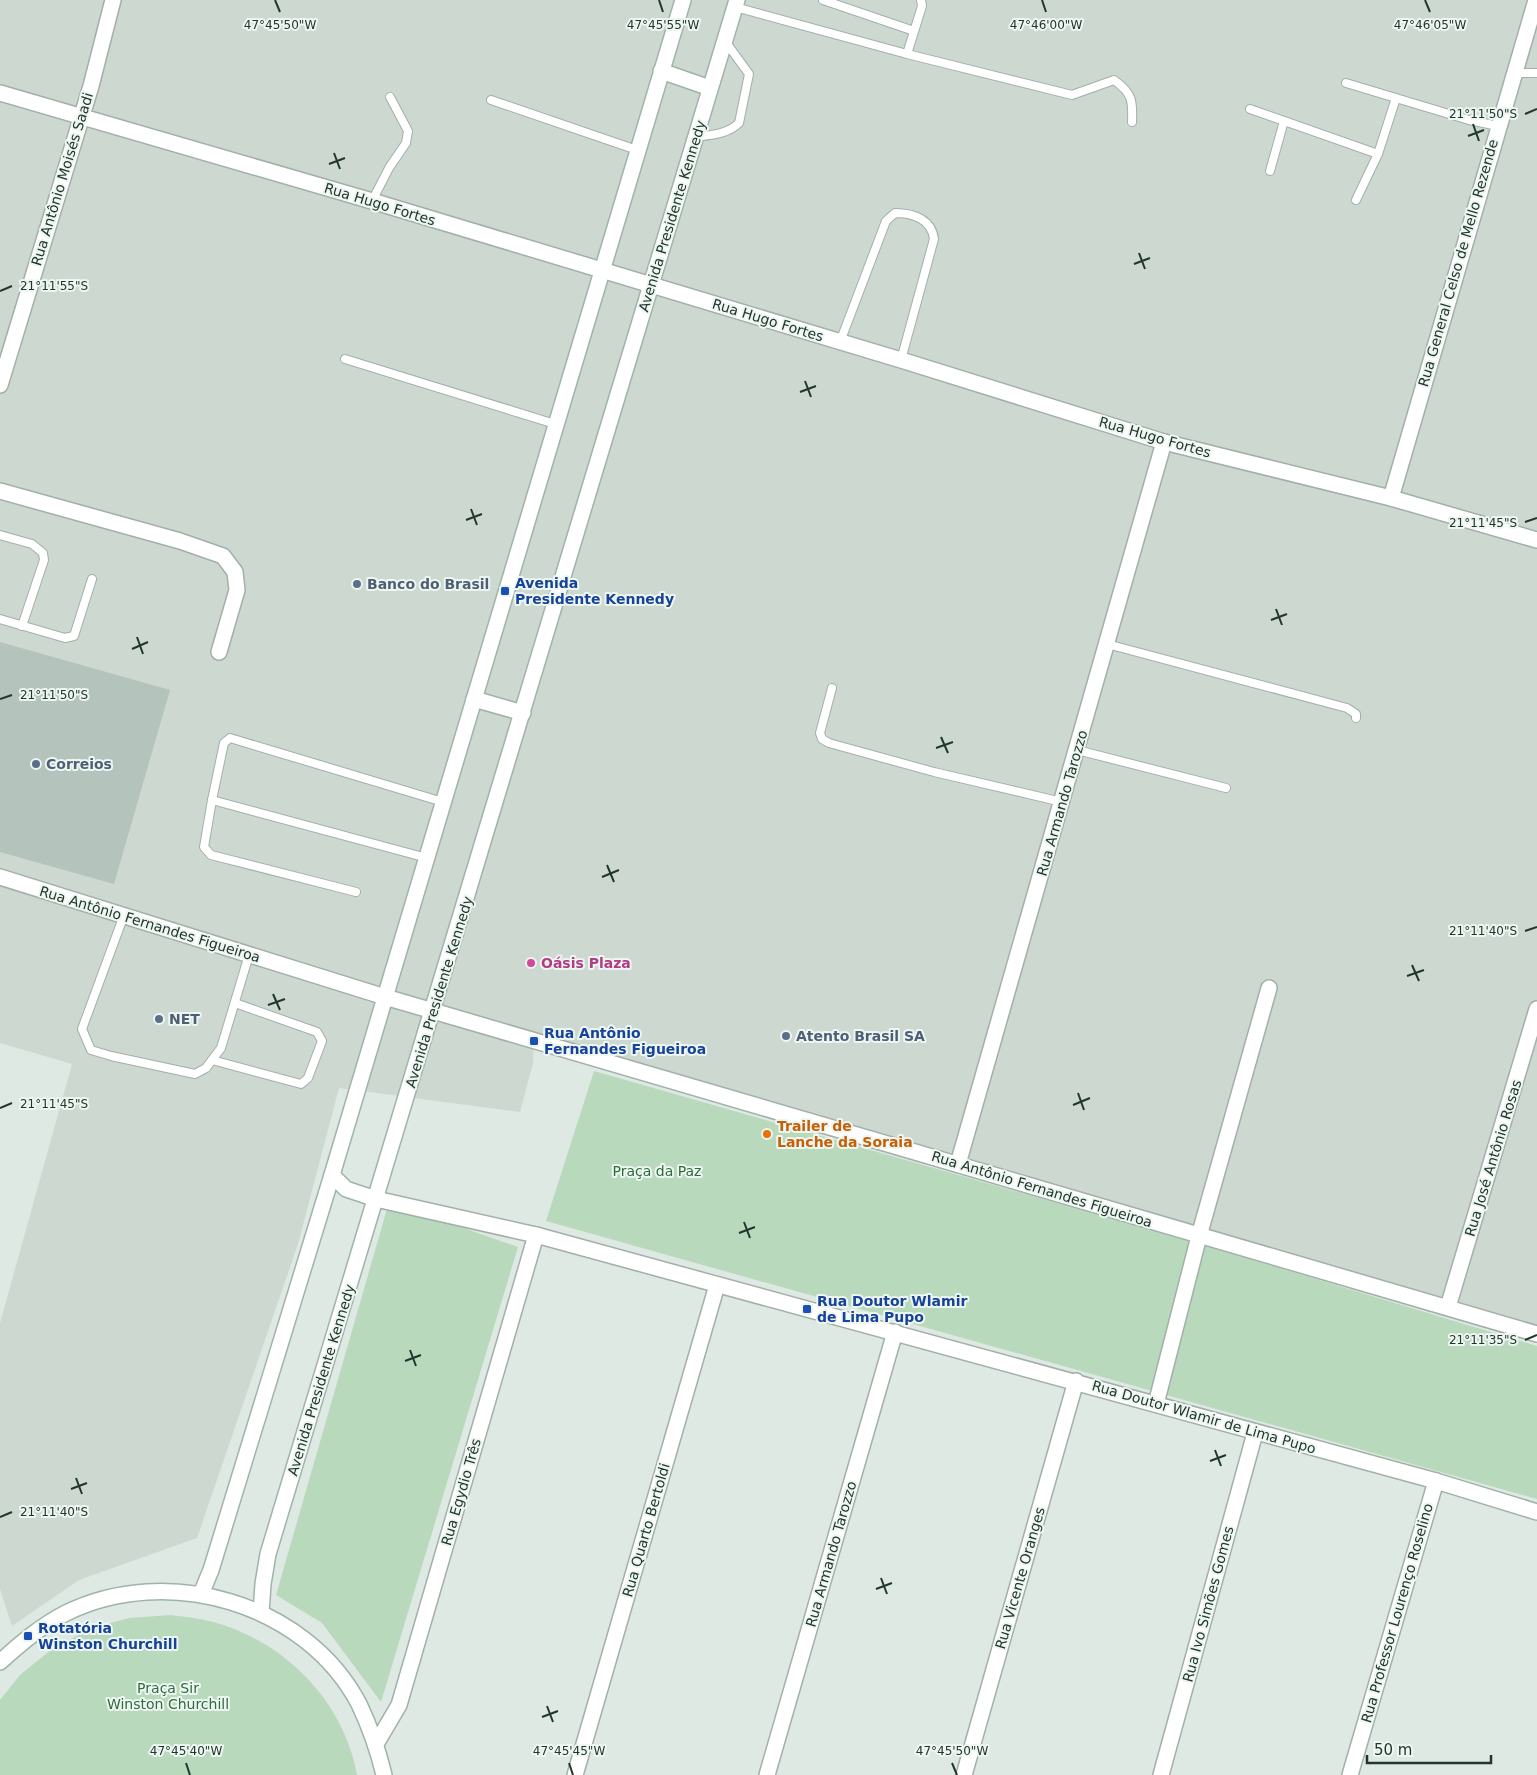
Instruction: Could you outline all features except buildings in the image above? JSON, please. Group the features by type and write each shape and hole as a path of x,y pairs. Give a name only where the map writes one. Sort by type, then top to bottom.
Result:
{"street":[{"name":"Rua Antônio Moisés Saadi","path":"0,385 81,116 113,0"},
{"path":"201,1594 211,1570 332,1175 683,0"},
{"name":"Rua General Celso de Mello Rezende","path":"1391,498 1536,0"},
{"name":"Avenida Presidente Kennedy","path":"261,1612 268,1554 736,4"},
{"path":"661,71 710,88"},
{"name":"Rua Hugo Fortes","path":"0,93 372,201 901,360 1164,442 1391,498 1537,540"},
{"name":"Rua Armando Tarozzo","path":"958,1164 1164,442"},
{"path":"0,491 180,541 223,556 234,572 237,590 219,652"},
{"path":"474,698 523,713"},
{"name":"Rua Antônio Fernandes Figueiroa","path":"0,877 385,997 1537,1334"},
{"path":"1156,1404 1199,1236 1269,988"},
{"name":"Rua José Antônio Rosas","path":"1448,1307 1537,1009"},
{"name":"Rua Doutor Wlamir de Lima Pupo","path":"332,1175 346,1189 376,1199 536,1235 895,1332 1255,1433 1436,1480 1537,1512"},
{"name":"Rua Egydio Três","path":"376,1744 400,1705 536,1235"},
{"name":"Rua Quarto Bertoldi","path":"575,1775 717,1285"},
{"name":"Rua Armando Tarozzo","path":"767,1775 895,1332"},
{"name":"Rua Vicente Oranges","path":"964,1775 1076,1382"},
{"name":"Rua Ivo Simões Gomes","path":"1161,1775 1255,1433"},
{"name":"Rua Professor Lourenço Roselino","path":"1350,1775 1436,1480"},
{"path":"0,1662 28,1636 67,1612 110,1597 155,1591 201,1594 231,1601 261,1612 299,1636 332,1666 358,1703 376,1744 384,1775"}],"lane":[{"path":"823,0 914,31"},
{"path":"907,54 922,6 921,0"},
{"path":"736,4 907,54 1072,95 1114,80 1127,89 1133,104 1132,122"},
{"path":"696,137 725,131 739,123 750,74 725,41"},
{"path":"1516,73 1537,74"},
{"path":"1346,83 1498,126"},
{"path":"372,201 406,143 408,131 390,97"},
{"path":"1356,200 1378,154 1396,98"},
{"path":"491,100 637,150"},
{"path":"1250,109 1378,154"},
{"path":"1270,171 1284,121"},
{"path":"840,342 886,221 896,213 905,213 924,220 933,229 934,239 901,360"},
{"path":"345,359 555,424"},
{"path":"0,535 32,544 43,553 44,560 22,626"},
{"path":"0,618 65,638 74,636 92,579"},
{"path":"1107,644 1347,708 1356,714 1356,718"},
{"path":"832,688 820,733 822,739 829,743 934,772 1062,802"},
{"path":"356,892 211,855 204,847 224,742 230,738 443,802"},
{"path":"1077,750 1226,788"},
{"path":"212,800 427,858"},
{"path":"124,915 82,1029 92,1050 111,1056 195,1074 206,1068 221,1048 249,954"},
{"path":"212,1060 301,1084 308,1078 322,1042 317,1032 235,1003"}],"shaded area":[{"path":"0,0 1537,0 1537,1333 534,1041 533,1063 520,1112 339,1088 298,1244 197,1538 79,1580 12,1626 0,1589 0,1323 72,1064 0,1043"}],"green space":[{"name":"Praça da Paz","path":"594,1071 1197,1243 1537,1346 1537,1499 546,1221"},
{"path":"389,1202 518,1247 381,1702 322,1623 276,1595"},
{"name":"Praça Sir Winston Churchill","path":"171,1615 208,1621 239,1631 264,1644 286,1659 307,1678 324,1699 339,1723 350,1748 357,1775 0,1775 0,1700 20,1675 52,1649 89,1629 129,1618"}],"place":[{"name":"Banco do Brasil","path":"357,584"},
{"name":"Avenida Presidente Kennedy","path":"505,591"},
{"name":"Correios","path":"36,764"},
{"name":"Oásis Plaza","path":"531,963"},
{"name":"NET","path":"159,1019"},
{"name":"Atento Brasil SA","path":"786,1036"},
{"name":"Rua Antônio Fernandes Figueiroa","path":"534,1041"},
{"name":"Trailer de Lanche da Soraia","path":"767,1134"},
{"name":"Rua Doutor Wlamir de Lima Pupo","path":"807,1309"},
{"name":"Rotatória Winston Churchill","path":"28,1636"}]}
